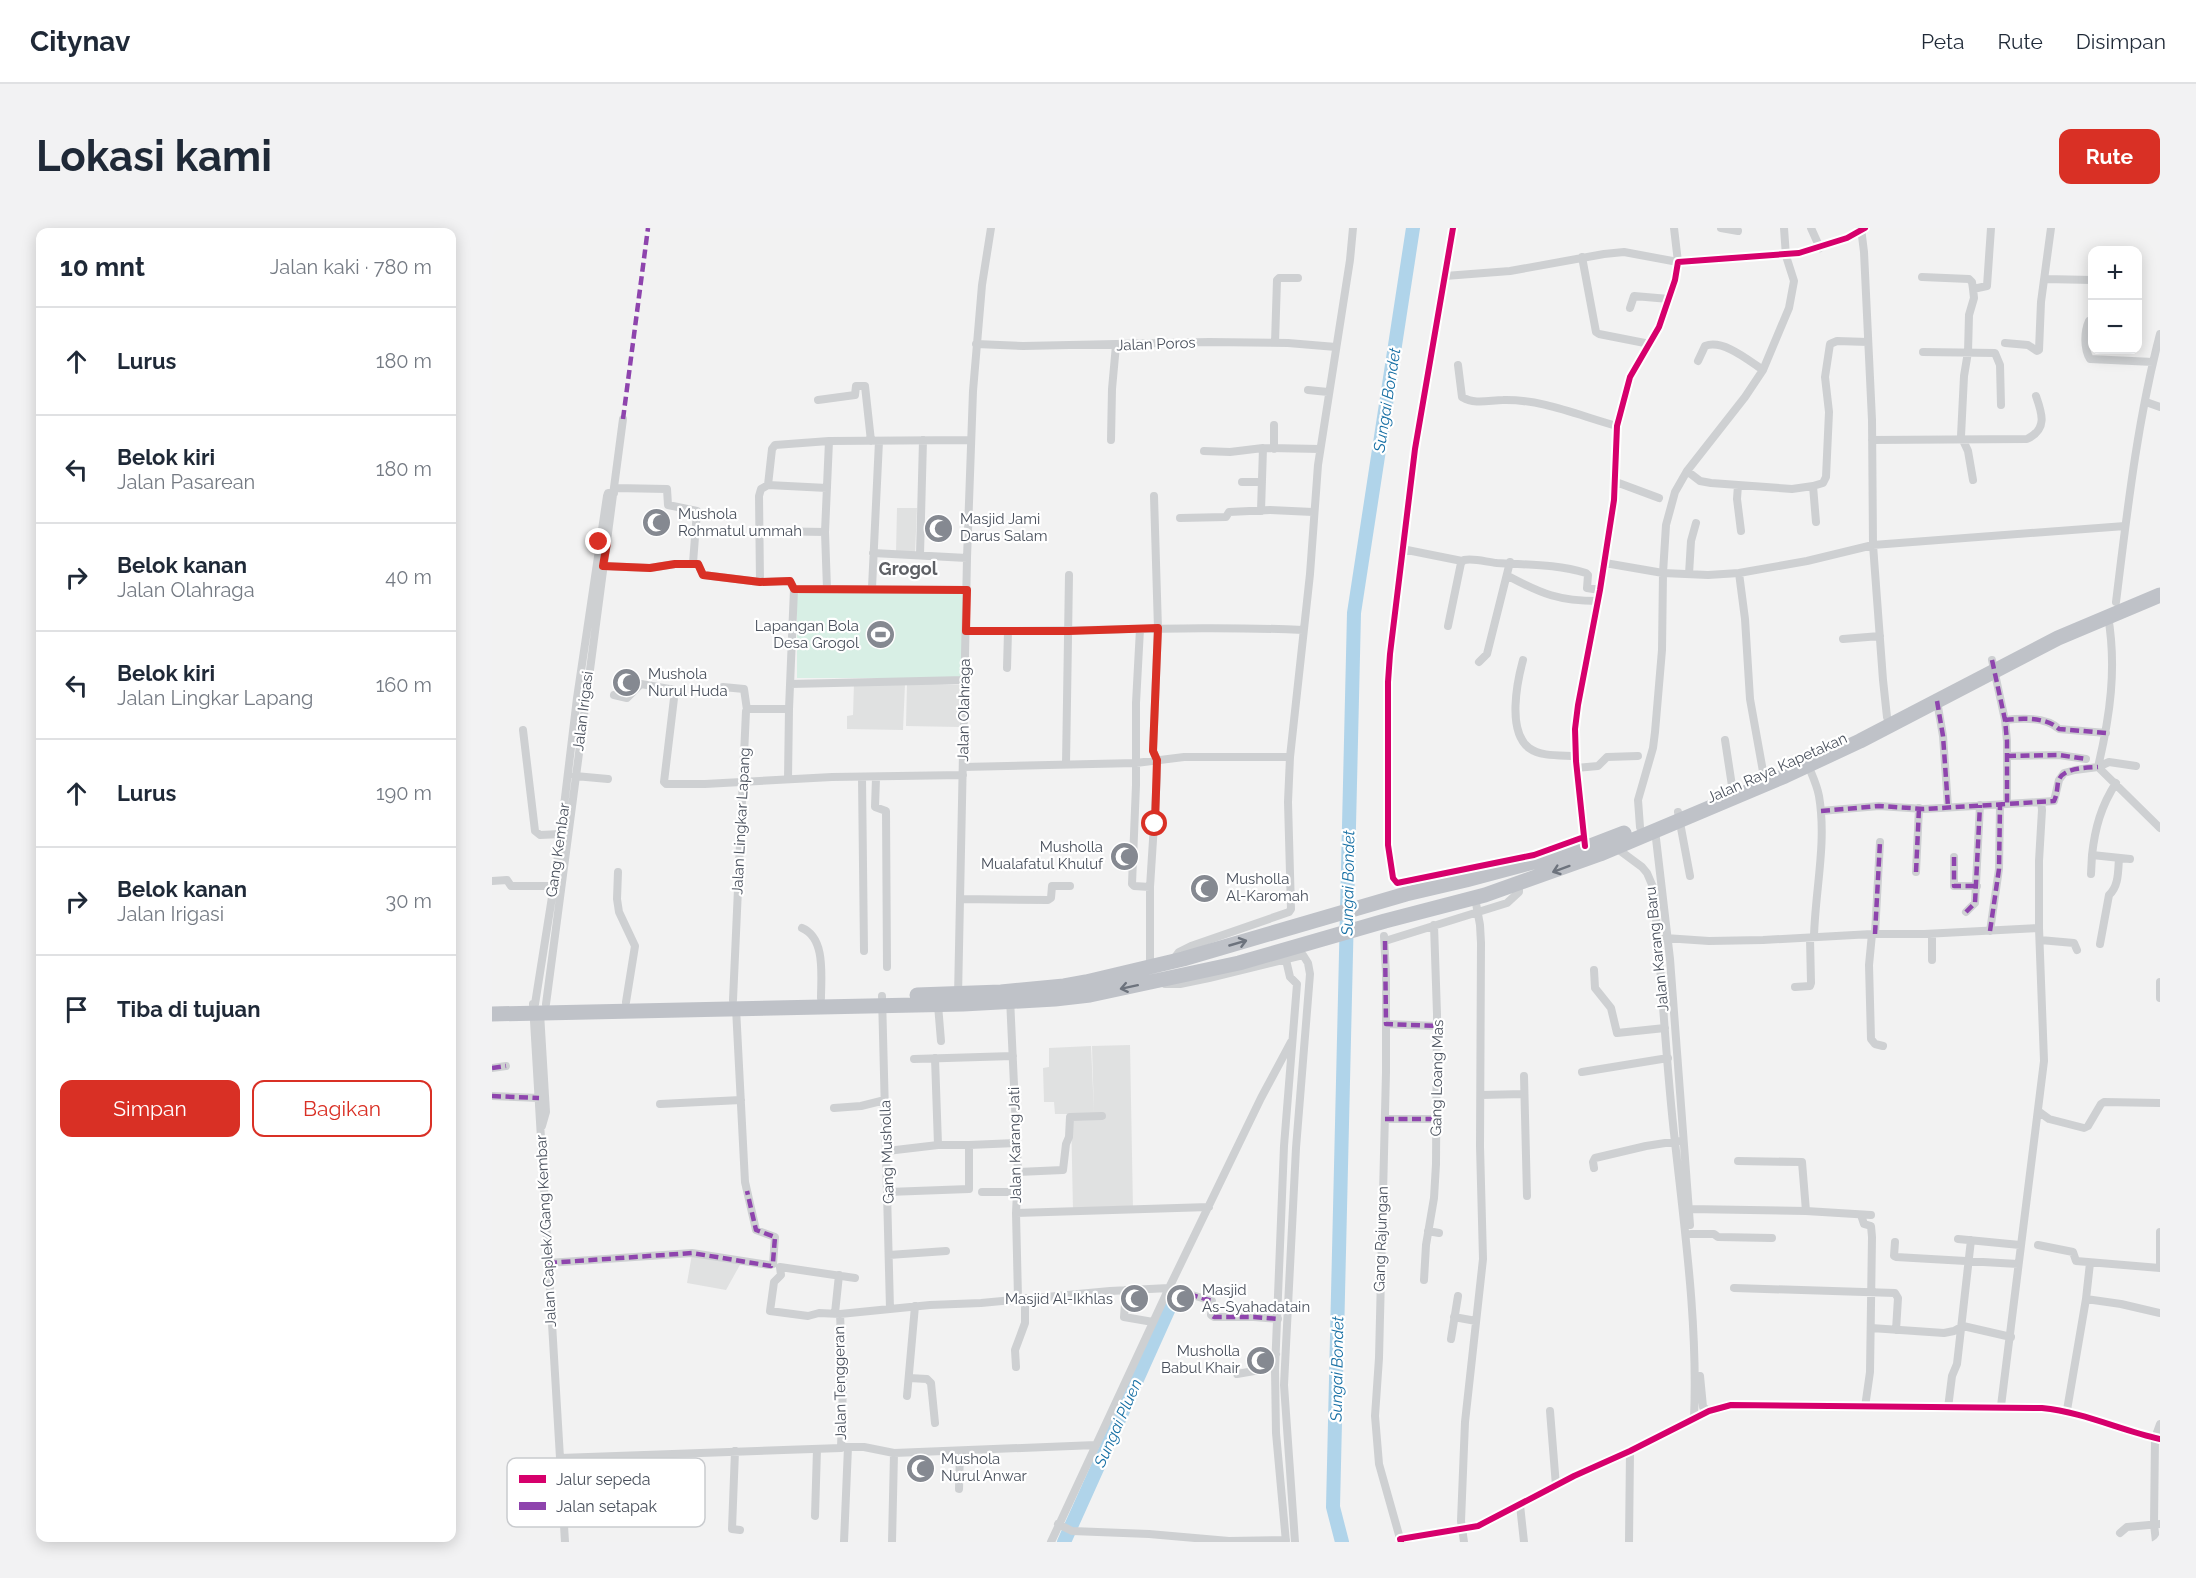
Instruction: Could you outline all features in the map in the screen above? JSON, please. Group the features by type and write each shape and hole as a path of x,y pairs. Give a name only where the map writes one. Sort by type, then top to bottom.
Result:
{"highway":[{"name":"Jalan Raya Kapetakan","path":"1153,974 1172,962 1406,894 1466,880 1585,843 1613,844 1799,766 1993,665 2160,585"},
{"name":"Jalan Raya Kapetakan","path":"2112,609 2160,595"},
{"name":"Jalan Raya Kapetakan","path":"1889,721 1937,701 1993,665"},
{"name":"Jalan Raya Kapetakan","path":"1732,794 1764,777 1799,766"},
{"path":"492,1007 691,1006 1010,997 1064,986 1239,963 1308,943 1383,933 1477,905 1519,884 1613,844"},
{"path":"740,1004 821,998 938,1005 958,999"},
{"path":"492,1014 537,1008 627,1002 691,1006"}],"street":[{"name":"Jalan Olahraga","path":"958,999 971,440 976,344 984,268 991,228"},
{"path":"1172,962 1183,950 1291,909 1288,802 1290,757 1310,574 1313,512 1320,449 1353,228"},
{"path":"1453,228 1415,449 1401,549 1388,682 1388,845 1394,881 1397,883 1585,843 1576,768 1578,705 1605,564 1616,482 1617,426 1630,377 1650,344 1669,299 1678,262 1674,228"},
{"path":"1721,228 1738,231"},
{"path":"1784,228 1786,256 1794,281 1782,326 1745,397 1687,471 1668,510 1661,572 1662,650 1655,732 1653,748 1638,800 1663,937 1709,941 2040,928"},
{"path":"1811,228 1820,248"},
{"path":"1445,276 1510,271 1582,257 1624,252 1678,262 1786,256 1820,248 1847,238 1862,228 1872,440 1873,545 1889,721"},
{"path":"1973,289 1986,286 1991,228"},
{"path":"2005,343 2028,345 2039,350 2041,302 2051,228"},
{"path":"1582,257 1596,332 1650,344"},
{"path":"1922,277 1969,279 1972,282 1974,298 1969,315 1962,439 1968,451 1973,480"},
{"path":"1275,343 1277,280 1279,278 1298,278"},
{"path":"2045,279 2088,280"},
{"path":"1630,308 1634,296 1669,299"},
{"path":"2088,324 2087,356 2090,359 2153,362"},
{"path":"2098,766 2111,698 2112,609 2146,402 2160,334"},
{"path":"1687,471 1700,481 1738,485 1792,489 1823,483 1826,477 1829,411 1825,377 1830,344 1837,340 1868,342"},
{"name":"Jalan Poros","path":"976,344 1023,346 1275,343 1336,347"},
{"path":"1698,361 1705,346 1712,344 1729,349 1761,369"},
{"path":"1111,440 1116,345"},
{"path":"1923,352 1995,353 2000,364 2001,405"},
{"path":"1458,365 1462,397 1465,399 1484,402 1503,399 1529,401 1617,426"},
{"path":"818,400 855,395 856,386 865,386 875,441 872,588"},
{"path":"1308,390 1328,392"},
{"path":"1872,440 2026,439 2038,430 2042,420 2036,396"},
{"path":"2146,402 2160,407"},
{"path":"581,698 623,419"},
{"path":"1274,425 1274,449"},
{"path":"920,555 923,440"},
{"path":"768,485 772,449 775,445 829,441 971,440"},
{"path":"827,589 825,532 829,441"},
{"path":"1204,451 1230,452 1263,448 1320,449"},
{"path":"1261,511 1263,448"},
{"path":"1242,482 1262,482"},
{"path":"1616,482 1659,498"},
{"path":"760,582 758,531 761,489 768,485 827,488"},
{"path":"1738,485 1737,509 1741,531"},
{"path":"1814,486 1816,522"},
{"path":"612,492 667,489 668,506 697,511 693,563"},
{"path":"1155,495 1158,628 1153,751 1157,760 1157,796 1150,887 1153,974 1166,984 1180,984 1303,955 1308,963 1310,974 1295,1159 1284,1385 1289,1541"},
{"path":"1180,518 1226,517 1229,512 1313,512"},
{"path":"1689,574 1691,541 1696,523"},
{"path":"1605,564 1689,574 1739,573 1797,563 1873,545 2126,526"},
{"path":"758,531 825,532"},
{"path":"595,606 603,566 603,542"},
{"path":"1401,549 1462,561 1470,559 1542,567 1561,566 1586,573 1588,575 1587,588 1600,590"},
{"path":"873,553 967,558"},
{"path":"1448,626 1462,561"},
{"path":"1479,662 1487,654 1510,562"},
{"path":"603,566 650,568 693,563 699,565 703,575 760,582 790,581 794,589 788,779"},
{"path":"1739,573 1745,610 1750,699 1764,777"},
{"path":"1066,764 1069,575"},
{"path":"1508,576 1553,597 1570,601 1598,601"},
{"path":"794,589 967,590"},
{"path":"966,631 1230,627 1303,630"},
{"path":"1140,629 1132,884 1150,887"},
{"path":"1007,668 1008,631"},
{"path":"1843,639 1880,636"},
{"path":"1523,660 1518,678 1516,706 1518,726 1523,741 1540,752 1576,756"},
{"path":"1990,931 1999,869 2003,805 2009,785 2005,720 1993,665"},
{"path":"790,684 965,680"},
{"path":"614,695 627,698 641,684 675,690 665,783 876,778 1066,764 1136,763 1184,757 1290,757"},
{"path":"723,687 744,689 747,710 789,709"},
{"name":"Jalan Irigasi","path":"537,1008 575,776 581,698"},
{"name":"Gang Kembar","path":"537,1008 581,698"},
{"path":"1937,701 1948,807"},
{"name":"Jalan Lingkar Lapang","path":"548,1263 692,1253 772,1265 775,1237 756,1230 747,1191 741,1100 743,782 747,710"},
{"path":"2005,720 2024,719 2054,724 2059,729 2106,733"},
{"path":"523,730 535,831 540,834 561,834"},
{"path":"1725,741 1732,794"},
{"path":"2007,756 2059,755 2086,759"},
{"path":"1576,768 1598,766 1607,757 1638,756"},
{"path":"1821,812 1879,806 1919,808 2003,805 2055,800 2059,780 2064,773 2098,766 2110,761 2136,766"},
{"path":"1795,987 1810,986 1811,983 1812,938 1821,858 1821,812 1818,793 1799,766"},
{"path":"2098,766 2160,828"},
{"path":"575,776 608,779"},
{"path":"862,778 864,951"},
{"path":"876,778 875,807 886,812 887,967"},
{"path":"2091,874 2098,819 2116,783"},
{"path":"2001,1406 2044,1061 2039,861 2041,802"},
{"path":"1966,912 1974,904 1977,886 1980,805"},
{"path":"1916,872 1919,808"},
{"path":"1679,816 1690,876"},
{"path":"1880,842 1874,934 1869,964 1871,1039 1875,1044 1883,1046"},
{"name":"Jalan Karang Baru","path":"1613,844 1647,873 1653,887 1663,937 1670,1032"},
{"path":"2092,855 2130,859"},
{"path":"1954,857 1954,886 1977,886"},
{"path":"2100,944 2109,895 2114,891 2117,878 2119,858"},
{"path":"618,872 619,912 635,946 627,1002"},
{"path":"492,881 507,880 511,886 554,886"},
{"path":"960,899 1048,900 1051,898 1052,886 1070,886"},
{"path":"1383,933 1434,925 1477,905 1481,943 1483,1259 1465,1422 1462,1478 1464,1542"},
{"name":"Gang Loang Mas","path":"1424,1280 1428,1231 1434,1198 1437,1026 1434,925"},
{"path":"802,928 808,930 816,939 820,960 821,998"},
{"name":"Gang Rajungan","path":"1383,933 1386,1024 1385,1119 1375,1416 1379,1464 1401,1541"},
{"path":"1932,934 1932,960"},
{"path":"2040,940 2074,943 2077,950"},
{"path":"1286,960 1290,977 1289,985 1296,993 1284,1146 1276,1354 1276,1433 1289,1541"},
{"path":"1594,970 1595,988 1611,1008 1617,1033 1670,1032"},
{"path":"2160,982 2160,998"},
{"name":"Jalan Karang Jati","path":"1010,997 1018,1172 1016,1213 1021,1298 1025,1323 1015,1350 1016,1367"},
{"name":"Gang Musholla","path":"883,1001 890,1309"},
{"path":"938,1005 940,1041"},
{"path":"537,1008 546,1112 540,1129"},
{"name":"Jalan Caplek/Gang Kembar","path":"537,1008 540,1129 560,1458"},
{"path":"1386,1024 1437,1026"},
{"path":"1670,1032 1668,1058 1689,1209 1698,1383 1703,1407 1701,1415"},
{"path":"1670,1032 1701,1415"},
{"path":"1051,1542 1153,1322 1172,1289 1209,1206 1281,1058 1293,1039"},
{"path":"914,1059 1013,1056"},
{"path":"935,1058 938,1144"},
{"path":"1582,1072 1668,1058"},
{"path":"492,1068 506,1066"},
{"path":"1524,1076 1527,1196"},
{"path":"1481,1095 1524,1094"},
{"path":"492,1095 539,1098"},
{"path":"660,1104 741,1100"},
{"path":"834,1108 861,1106 885,1100"},
{"path":"2038,1111 2049,1119 2084,1128 2088,1126 2104,1102 2160,1103"},
{"path":"1018,1172 1064,1170 1070,1117 1102,1116"},
{"path":"1385,1119 1436,1119"},
{"path":"1594,1168 1595,1158 1678,1141"},
{"path":"887,1151 938,1144 1017,1143"},
{"path":"888,1192 969,1189 969,1145"},
{"path":"1738,1161 1802,1162 1806,1211"},
{"path":"982,1192 1017,1192"},
{"path":"1016,1213 1209,1206"},
{"path":"1689,1209 1806,1211 1871,1215"},
{"path":"1861,1215 1864,1224 1871,1226 1870,1372 1865,1407"},
{"path":"1428,1231 1439,1233"},
{"path":"2038,1245 2073,1252 2076,1261 2160,1266 2160,1232"},
{"path":"1690,1233 1714,1234 1718,1237 1772,1238"},
{"path":"1958,1239 2020,1245"},
{"path":"1948,1408 1952,1376 1956,1367 1971,1240"},
{"path":"1895,1242 1894,1256 1896,1257 2018,1264"},
{"path":"889,1255 945,1251"},
{"path":"2067,1410 2090,1263"},
{"path":"855,1278 780,1267 781,1275 775,1280 770,1310 808,1316 819,1313 981,1303 1126,1290 1172,1289 1212,1301 1211,1315 1214,1317 1278,1319"},
{"name":"Jalan Tenggeran","path":"560,1458 844,1447 843,1384 838,1313 839,1275"},
{"path":"1734,1288 1898,1294 1896,1330"},
{"path":"1126,1290 1124,1317 1153,1322"},
{"path":"1451,1339 1458,1296"},
{"path":"2086,1299 2160,1313"},
{"path":"907,1396 915,1306"},
{"path":"1454,1317 1476,1321"},
{"path":"1871,1328 1944,1333 1964,1326 2011,1337"},
{"path":"1237,1374 1260,1370 1276,1354"},
{"path":"909,1378 927,1379 931,1383 935,1423"},
{"path":"1401,1541 1478,1527 1701,1415 1731,1405 1948,1408 2001,1406 2067,1410 2158,1438"},
{"path":"1550,1411 1556,1486"},
{"path":"2156,1542 2160,1424"},
{"path":"844,1542 844,1447 864,1447 894,1453 1096,1445"},
{"path":"815,1516 817,1449"},
{"path":"735,1451 732,1529 740,1530"},
{"path":"959,1489 960,1451"},
{"path":"1629,1542 1630,1451"},
{"path":"892,1542 894,1453"},
{"path":"1520,1505 1524,1542"},
{"path":"2120,1533 2127,1527 2157,1524"},
{"path":"1059,1525 1069,1531 1149,1534 1229,1541 1289,1541"},
{"path":"564,1527 565,1542"}],"shaded area":[{"path":"897,508 917,508 915,554 896,553"},
{"path":"854,683 905,684 903,730 847,729 847,716 853,715"},
{"path":"907,683 960,685 959,727 906,726"},
{"path":"1130,1045 1133,1210 1073,1211 1071,1114 1055,1114 1054,1102 1044,1102 1043,1068 1049,1067 1049,1048 1091,1046 1094,1113 1092,1046"},
{"path":"692,1254 741,1263 726,1290 687,1283"}],"green space":[{"name":"Lapangan Bola Desa Grogol","path":"797,591 964,592 963,678 797,678"}],"waterway":[{"name":"Sungai Bondet","path":"1342,1542 1333,1507 1354,613 1413,228"},
{"name":"Sungai Pluen","path":"1064,1542 1171,1304"}],"marked path":[{"path":"623,419 648,228"},
{"path":"1992,660 2005,720 2007,804 2054,801 2058,782 2064,773 2075,769 2098,767"},
{"path":"1937,701 1943,736 1948,807"},
{"path":"2005,720 2033,719 2048,722 2059,729 2106,733"},
{"path":"2007,756 2059,755 2086,759"},
{"path":"1821,811 1879,806 1924,809 2007,804"},
{"path":"1966,912 1975,903 1980,805"},
{"path":"1990,931 1999,869 2000,806"},
{"path":"1916,872 1919,808"},
{"path":"1875,934 1880,842"},
{"path":"1954,857 1954,886 1977,886"},
{"path":"1385,941 1386,1024 1437,1026"},
{"path":"492,1068 506,1066"},
{"path":"492,1096 539,1098"},
{"path":"1385,1119 1436,1119"},
{"path":"548,1263 692,1253 771,1266 775,1237 756,1230 747,1191"},
{"path":"1176,1290 1212,1301 1211,1315 1214,1317 1278,1319"}],"cycle path":[{"path":"1453,228 1415,449 1390,654 1388,845 1393,878 1397,883 1534,855 1584,837"},
{"path":"1585,846 1575,729 1614,500 1617,426 1630,377 1659,327 1675,280 1678,262 1799,253 1847,238 1865,228"},
{"path":"1401,1542 1400,1539 1478,1526 1574,1476 1709,1411 1731,1405 2042,1408 2072,1413 2160,1439"}],"place":[{"name":"Mushola Rohmatul ummah","path":"657,523"},
{"name":"Masjid Jami Darus Salam","path":"939,528"},
{"name":"Lapangan Bola Desa Grogol","path":"880,635"},
{"name":"Mushola Nurul Huda","path":"627,683"},
{"name":"Musholla Mualafatul Khuluf","path":"1124,856"},
{"name":"Musholla Al-Karomah","path":"1205,888"},
{"name":"Masjid Al-Ikhlas","path":"1134,1299"},
{"name":"Masjid As-Syahadatain","path":"1181,1299"},
{"name":"Musholla Babul Khair","path":"1261,1360"},
{"name":"Mushola Nurul Anwar","path":"920,1468"}],"district":[{"name":"Grogol","path":"908,568"}],"route":[{"path":"599,542 607,543 603,566 650,568 693,563 699,565 703,575 760,582 790,581 794,589 967,590 966,631 1023,632 1158,628 1153,751 1157,760 1155,824"}]}
